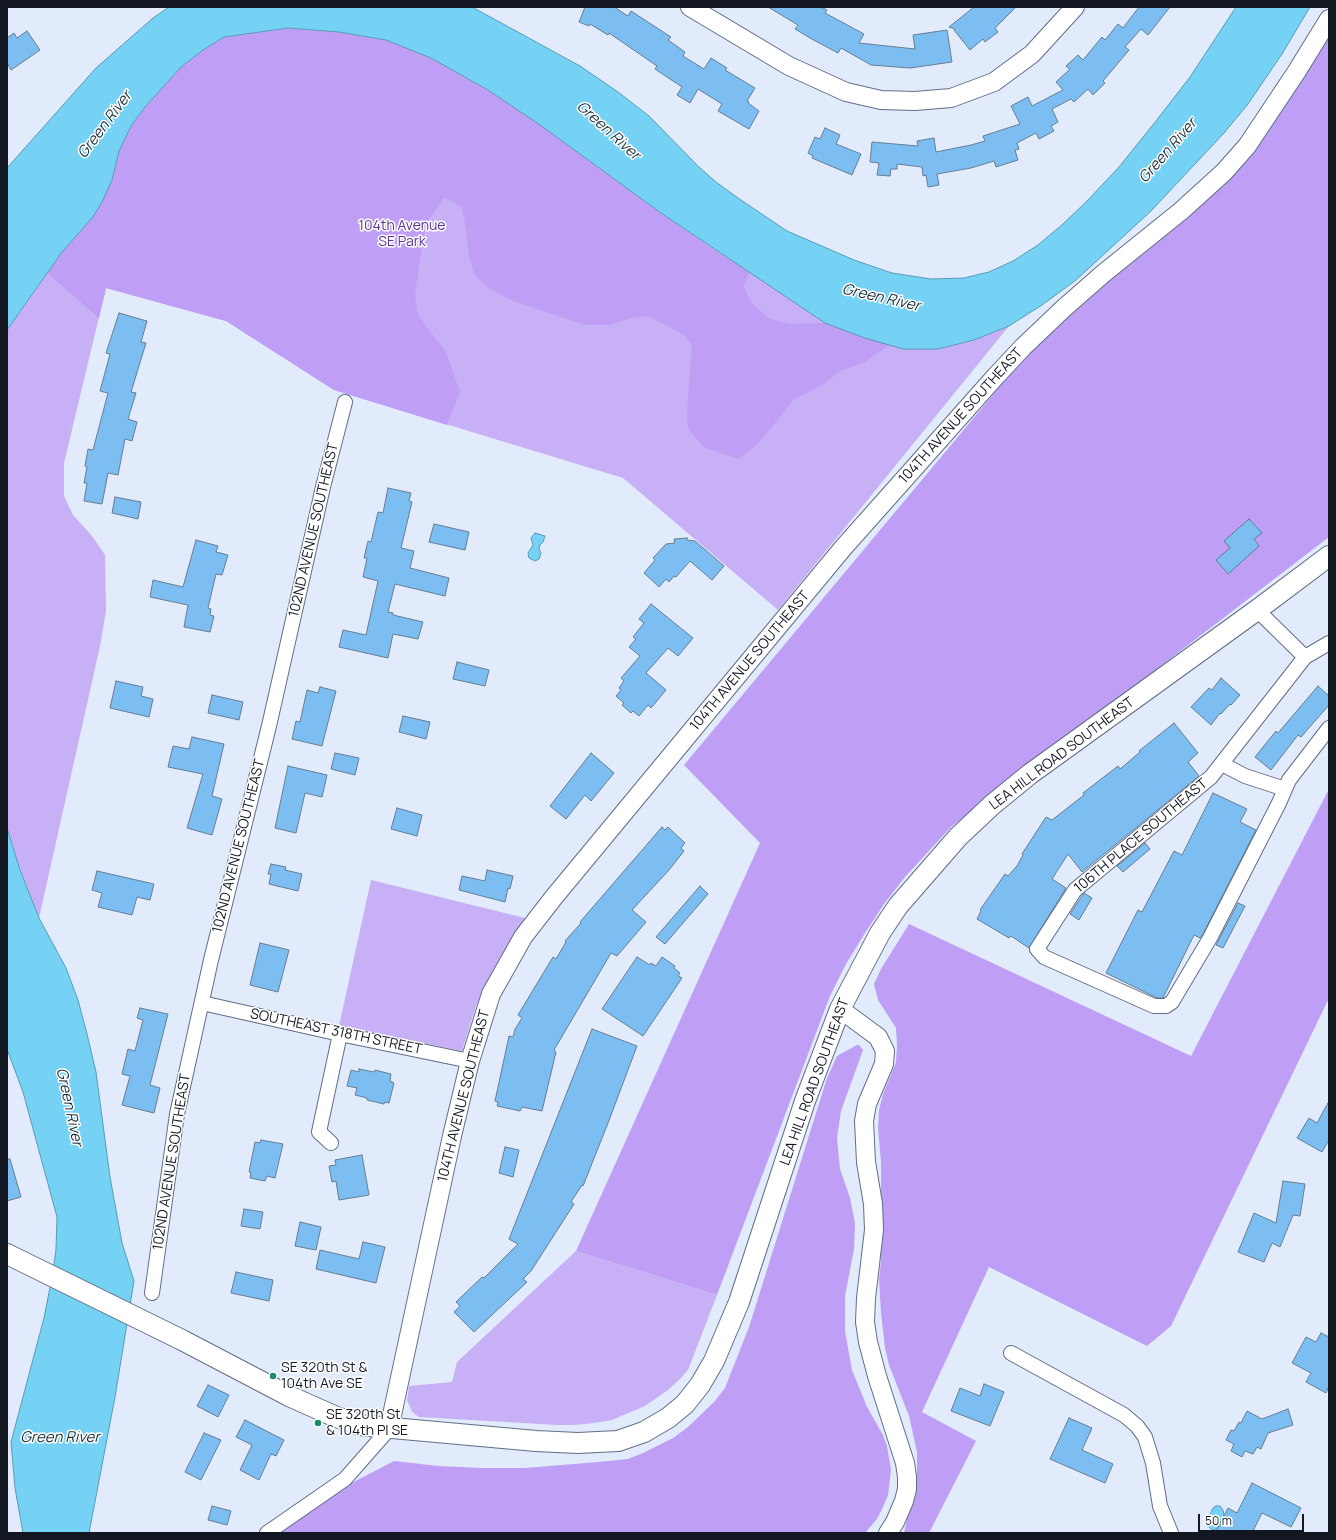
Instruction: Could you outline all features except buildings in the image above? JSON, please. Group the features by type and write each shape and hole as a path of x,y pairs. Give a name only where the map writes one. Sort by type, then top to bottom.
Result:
{"main road":[{"name":"LEA HILL ROAD SOUTHEAST","path":"7,1254 289,1396 334,1416 359,1425 578,1443 618,1441 644,1432 668,1418 685,1404 700,1385 726,1336 739,1302 805,1102 840,1010 880,933 898,906 958,837 992,805 1030,774 1257,610 1329,556"}],"street":[{"path":"690,7 789,66 846,92 881,100 915,100 951,98 994,82 1032,54 1075,7"},
{"name":"104TH AVENUE SOUTHEAST","path":"389,1428 452,1136 470,1061 491,994 523,937 554,897 843,548 995,376 1064,308 1104,273 1181,212 1224,172 1247,146 1297,71 1329,19"},
{"name":"102ND AVENUE SOUTHEAST","path":"152,1293 177,1114 211,960 269,726 321,493 345,402"},
{"path":"1257,610 1305,657"},
{"name":"106TH PLACE SOUTHEAST","path":"1285,789 1210,938 1172,1002 1166,1006 1154,1006 1044,957 1037,949 1075,890 1212,777 1305,657 1329,643"},
{"path":"1222,764 1245,776 1285,789 1289,780 1329,728"},
{"name":"SOUTHEAST 318TH STREET","path":"202,1003 470,1061"},
{"path":"840,1010 878,1037 884,1051 882,1071 867,1104 864,1120 866,1162 873,1204 874,1230 866,1298 865,1322 868,1342 877,1376 905,1463 907,1477 907,1489 904,1501 895,1522 888,1533"},
{"path":"331,1143 319,1132 340,1034"},
{"path":"1011,1353 1124,1415 1137,1426 1145,1437 1153,1463 1160,1506 1171,1533"},
{"path":"268,1533 345,1479 389,1428"}],"green space":[{"name":"104th Avenue SE Park","path":"288,28 903,349 939,349 974,340 1009,326 778,610 623,478 334,390 226,321 106,288 64,463 64,496 73,515 92,536 105,555 106,611 100,646 39,918 20,870 7,828 7,330 62,252"},
{"path":"288,28 339,32 387,40 431,58 488,90 543,127 661,213 749,273 744,286 749,300 768,318 789,324 825,323 865,338 890,345 863,363 840,371 824,384 793,400 759,443 738,459 704,447 688,429 687,411 692,345 684,335 648,316 632,318 610,325 585,325 513,301 488,288 474,274 469,256 462,208 452,201 444,198 425,225 415,295 418,315 446,352 460,392 447,425 334,390 226,321 106,288 99,318 47,273 112,180 119,151 131,126 145,107 181,67 203,50 224,37"},
{"path":"1329,35 1329,537 951,827 905,877 884,904 865,933 846,964 830,996 717,1295 576,1251 760,843 684,765 1037,342 1054,325 1180,224 1205,201 1259,143 1288,101"},
{"path":"1329,789 1329,998 1171,1326 1147,1346 989,1267 922,1412 976,1441 929,1533 904,1533 917,1470 917,1452 909,1416 889,1365 885,1348 881,1313 879,1279 881,1261 881,1163 878,1128 879,1110 883,1094 896,1062 897,1046 896,1028 878,1000 874,984 881,969 909,924 1191,1056"},
{"path":"371,880 525,918 490,978 476,1006 462,1051 339,1026"},
{"path":"859,1045 863,1050 841,1111 837,1138 840,1169 850,1198 855,1223 854,1249 845,1296 845,1331 852,1370 867,1407 883,1435 887,1446 891,1470 888,1495 877,1519 865,1533 280,1533 342,1488 394,1461 438,1466 525,1468 628,1459 673,1438 688,1427 714,1402 725,1388 749,1327 827,1078 837,1056"},
{"path":"576,1251 717,1295 688,1370 679,1380 668,1390 645,1406 612,1420 594,1423 557,1425 419,1417 412,1412 407,1400 409,1386 452,1382 457,1362"}],"water":[{"path":"169,7 472,7 580,66 618,92 649,116 699,167 716,182 787,231 854,260 892,273 931,279 964,278 989,272 1013,261 1038,245 1063,224 1119,167 1156,121 1190,77 1236,7 1310,7 1282,54 1248,104 1224,133 1151,211 1076,280 1042,305 1009,326 974,340 938,349 903,349 865,338 825,323 661,213 543,127 488,90 431,58 386,40 339,32 288,28 224,37 203,50 181,67 145,107 131,126 119,151 112,180 93,217 62,252 7,330 7,168 96,68 153,18"},
{"path":"535,533 545,536 540,545 539,549 541,553 539,559 535,561 529,558 528,553 533,545 531,538"},
{"name":"Green River","path":"7,828 20,870 39,918 66,968 78,1000 96,1072 110,1177 122,1243 134,1281 115,1397 89,1533 23,1533 15,1488 11,1442 44,1318 56,1249 57,1217 23,1092 7,1049"},
{"path":"1220,1506 1224,1515 1219,1527 1212,1530 1208,1526 1207,1521 1213,1508"}],"place":[{"name":"SE 320th St & 104th Ave SE","path":"273,1376"},
{"name":"SE 320th St & 104th Pl SE","path":"318,1423"}]}
